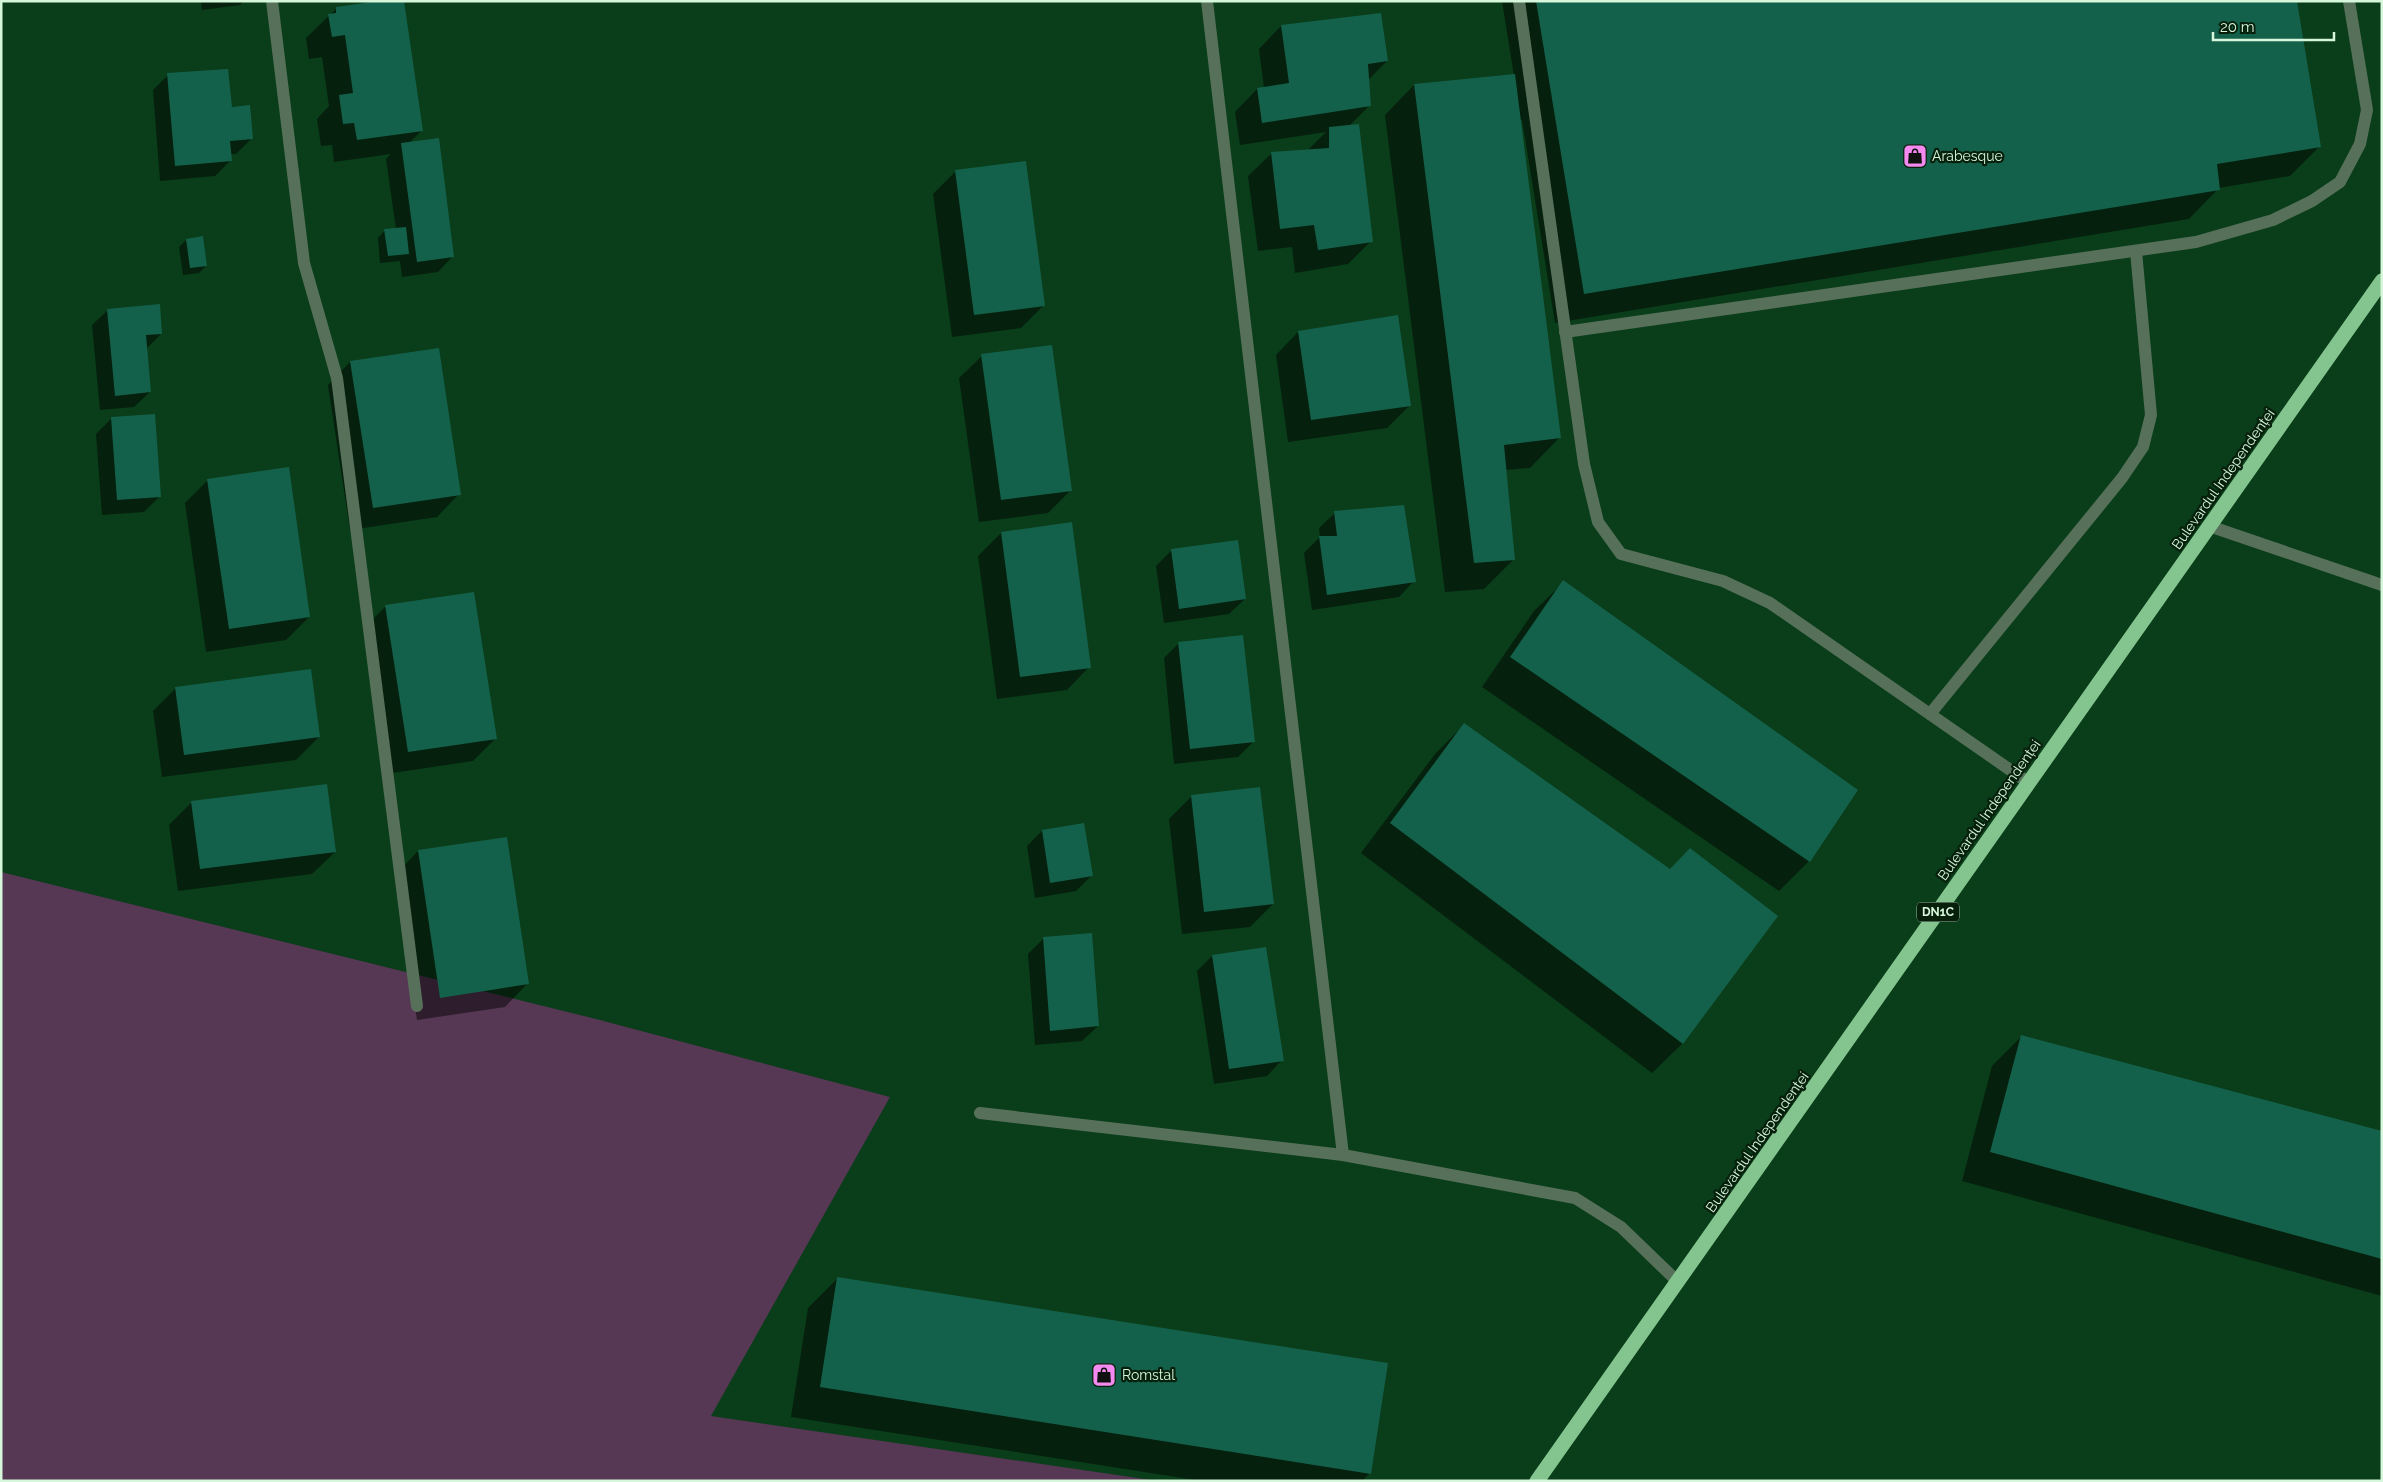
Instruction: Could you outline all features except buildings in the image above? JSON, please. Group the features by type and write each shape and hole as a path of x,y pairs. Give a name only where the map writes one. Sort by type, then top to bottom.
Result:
{"highway":[{"name":"Bulevardul Independenței","path":"1537,1481 2382,281"}],"street":[{"path":"272,1 304,262 337,378 416,1006"},
{"path":"1207,1 1343,1155"},
{"path":"1519,1 1584,464 1598,522 1621,554 1723,581 1770,603 2028,783"},
{"path":"1566,332 2196,242 2273,220 2312,201 2340,182 2360,144 2366,110 2349,1"},
{"path":"1930,714 2116,485 2143,447 2151,415 2136,251"},
{"path":"2209,526 2382,585"},
{"path":"980,1113 1343,1155 1575,1198 1621,1227 1678,1282"}],"shaded area":[{"path":"1,872 596,1019 890,1097 711,1416 1158,1481 1,1481"}],"place":[{"name":"Arabesque","path":"1915,156"},
{"name":"Romstal","path":"1104,1375"}]}
